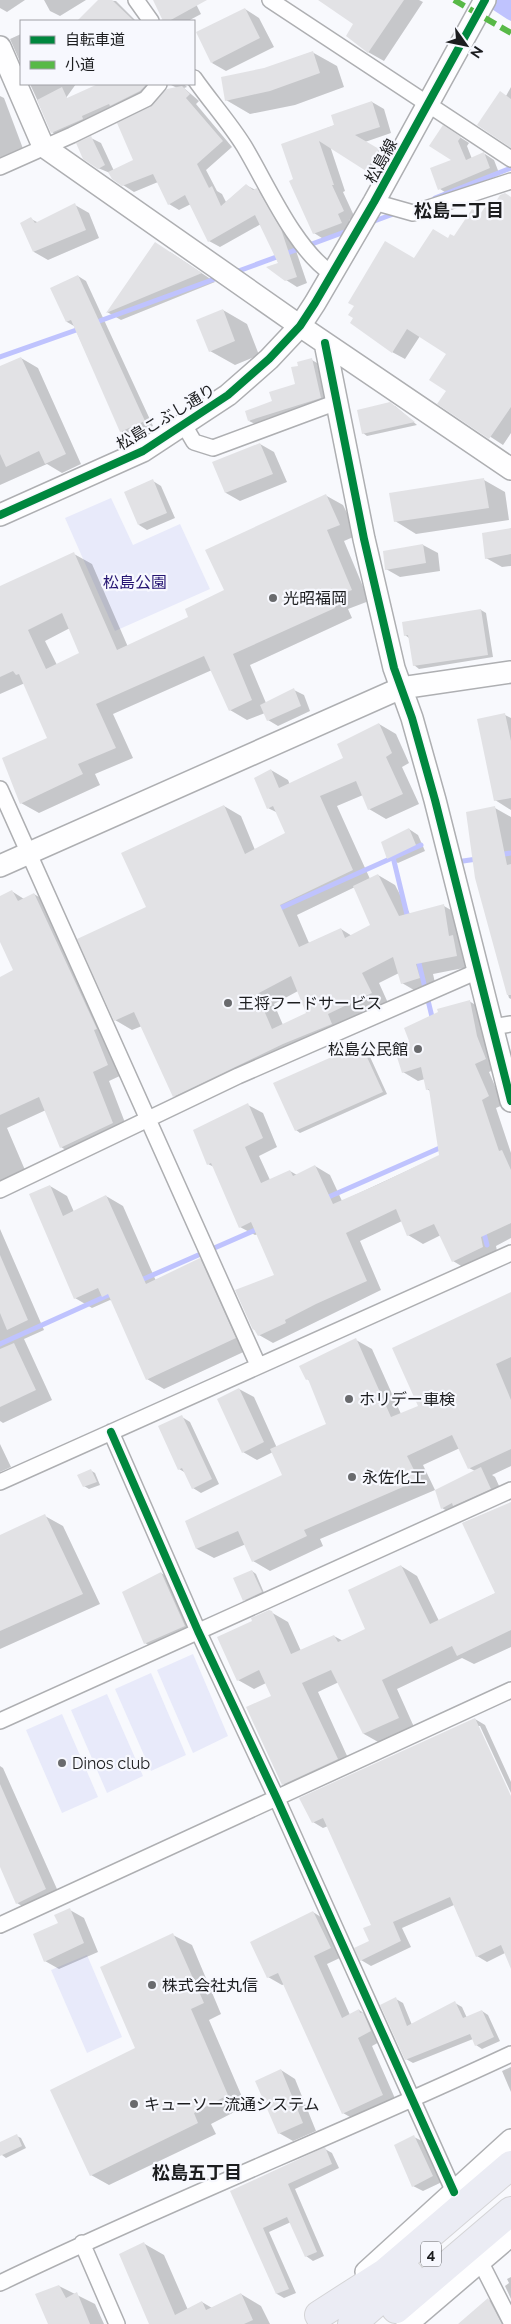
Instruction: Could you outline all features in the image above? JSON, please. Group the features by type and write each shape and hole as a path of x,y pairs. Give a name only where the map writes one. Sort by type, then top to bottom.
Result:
{"highway":[{"path":"313,2320 386,2272 508,2173"},
{"name":"4","path":"352,2324 508,2173"},
{"name":"4","path":"378,2324 511,2211"}],"street":[{"path":"136,0 151,20"},
{"path":"270,0 511,159"},
{"name":"松島線","path":"300,326 374,202 484,3"},
{"path":"0,47 43,146 300,326 511,469"},
{"path":"195,79 243,144 300,241 318,264 332,274"},
{"path":"0,166 72,135 146,99 158,85"},
{"path":"374,202 413,213 511,181"},
{"name":"松島こぶし通り","path":"0,515 142,451 184,425 228,395 269,358 300,326"},
{"path":"326,343 364,539 394,668 432,791 478,971 502,1026 511,1101"},
{"path":"184,425 194,442 213,448 337,402"},
{"path":"0,866 401,688 511,672"},
{"path":"0,789 258,1365"},
{"path":"0,1190 238,1076 478,971"},
{"path":"0,1482 511,1253"},
{"path":"111,1432 198,1631 277,1799 454,2192"},
{"path":"0,1721 511,1490"},
{"path":"0,1925 511,1690"},
{"path":"0,2283 82,2243 412,2100 511,2054"},
{"path":"313,2320 511,2140"},
{"path":"407,2324 511,2235"},
{"path":"82,2243 117,2324"},
{"path":"480,2261 511,2322"}],"green space":[{"name":"松島公園","path":"111,498 133,545 180,524 210,589 115,631 65,518"},
{"name":"Dinos club","path":"193,1654 228,1736 193,1753 157,1670"},
{"name":"Dinos club","path":"151,1673 186,1755 151,1771 115,1689"},
{"name":"Dinos club","path":"107,1694 143,1776 107,1793 71,1710"},
{"name":"Dinos club","path":"62,1714 98,1797 62,1813 26,1730"},
{"path":"87,1955 122,2037 87,2053 51,1970"}],"water":[{"path":"478,0 511,0 511,21 507,19"}],"building":[{"path":"98,0 112,0 133,20 78,20"},
{"path":"153,0 207,0 171,20 163,20"},
{"path":"318,0 404,0 368,53 346,36 353,24"},
{"path":"245,8 260,38 211,63 196,32"},
{"path":"313,51 320,73 270,91 225,101 221,77 264,68"},
{"path":"96,85 146,85 140,91 110,106 109,104 82,116 83,119 51,133 37,100 62,87 67,98"},
{"path":"182,86 190,94 186,98 223,141 197,164 209,188 212,186 221,206 246,184 253,190 257,188 281,229 297,277 285,281 266,267 278,263 255,215 208,242 185,195 168,205 153,174 122,186 112,179 108,172 133,160 117,123 150,107 167,89"},
{"path":"500,91 511,99 511,148 477,125"},
{"path":"372,101 380,127 355,135 379,149 366,171 319,141 334,185 332,185 344,211 338,214 342,223 313,234 289,181 293,179 281,144 334,125 331,115"},
{"path":"443,125 461,137 458,141 466,160 484,152 490,168 438,190 430,168 451,160 429,146"},
{"path":"91,136 105,165 98,169 83,159 76,143"},
{"path":"505,193 511,197 511,407 489,439 437,404 446,391 429,380 446,354 407,329 392,353 350,323 353,318 348,315 354,306 348,303 385,241 414,258 433,229 448,238 450,234 454,236 472,209 480,214 490,200 495,203 500,195"},
{"path":"75,203 86,230 33,252 20,223 31,217 35,223"},
{"path":"155,242 202,273 106,313"},
{"path":"78,275 145,421 120,432 71,320 66,322 50,288"},
{"path":"223,309 235,341 209,352 196,320"},
{"path":"21,357 66,454 45,464 39,451 6,467 0,454 0,366"},
{"path":"312,358 321,398 248,421 245,411 272,401 269,392 295,384 291,367 298,366 297,362"},
{"path":"390,402 415,422 362,434 357,410"},
{"path":"260,443 273,474 225,493 212,462"},
{"path":"484,478 489,508 394,522 389,493"},
{"path":"153,479 167,513 138,525 124,492"},
{"path":"326,494 340,525 327,530 352,590 331,598 335,608 233,654 252,700 229,711 204,656 96,704 116,748 78,764 83,774 20,804 2,758 47,738 19,674 16,675 13,671 0,677 0,586 74,552 117,650 188,617 185,609 224,590 205,550","holes":["62,613 79,653 46,669 28,630"]},
{"path":"511,528 511,554 485,559 482,533"},
{"path":"423,544 426,563 385,570 383,551"},
{"path":"481,609 488,655 413,666 408,635 404,636 402,622"},
{"path":"294,688 301,706 267,721 260,705"},
{"path":"505,713 511,741 511,798 494,801 477,719"},
{"path":"379,723 392,753 386,757 403,794 368,810 356,781 320,796 353,870 280,905 299,947 341,928 345,938 370,925 353,886 378,874 399,916 444,904 449,936 453,935 457,956 416,964 420,978 401,984 393,957 362,973 372,993 328,1014 332,1024 283,1044 173,1097 134,1012 114,1021 77,939 146,907 121,853 224,805 245,854 285,833 273,806 267,809 254,778 271,769 279,788 343,758 337,744","holes":["291,976 306,1013 272,1029 257,994"]},
{"path":"495,806 507,865 511,864 511,995 507,995 475,878 466,812"},
{"path":"409,828 416,845 387,859 381,842"},
{"path":"12,890 18,901 34,893 97,1029 94,1030 108,1065 93,1072 113,1123 60,1148 39,1097 0,1115 0,977 13,970 0,942 0,896"},
{"path":"470,1000 477,1036 486,1059 475,1064 489,1096 482,1100 499,1151 502,1150 511,1170 511,1223 481,1237 483,1247 452,1262 434,1224 407,1236 396,1209 346,1233 367,1281 316,1304 285,1320 286,1323 258,1336 253,1330 235,1290 274,1275 251,1222 239,1228 211,1163 207,1165 193,1130 248,1103 263,1138 245,1147 261,1183 290,1170 293,1176 315,1165 333,1204 379,1184 439,1155 429,1089 426,1090 421,1067 402,1073 397,1057 403,1054 400,1045 409,1041 404,1028 438,1012 437,1009"},
{"path":"361,1044 383,1092 295,1131 273,1083"},
{"path":"50,1185 63,1216 106,1195 146,1284 200,1258 236,1338 146,1380 108,1294 102,1297 98,1288 74,1299 29,1194"},
{"path":"0,1255 28,1320 7,1330 0,1313"},
{"path":"511,1292 511,1357 496,1364 511,1400 511,1449 468,1469 452,1435 407,1456 419,1480 304,1530 307,1536 252,1562 238,1531 196,1549 185,1521 282,1475 270,1449 326,1424 308,1379 306,1380 299,1366 356,1338 391,1417 418,1406 392,1348"},
{"path":"14,1343 36,1390 0,1407 0,1349"},
{"path":"239,1388 264,1442 242,1453 217,1399"},
{"path":"182,1415 212,1479 192,1489 182,1468 178,1470 158,1426"},
{"path":"481,1467 491,1489 453,1506 452,1503 441,1509 435,1490"},
{"path":"91,1469 97,1482 83,1487 77,1475"},
{"path":"511,1502 511,1630 457,1656 452,1646 382,1680 399,1718 363,1734 331,1670 302,1683 338,1759 282,1785 246,1707 271,1696 259,1670 237,1681 217,1637 252,1621 251,1618 269,1610 272,1611 291,1654 334,1635 338,1642 365,1629 348,1590 401,1565 430,1624 495,1593 462,1523"},
{"path":"45,1514 83,1594 0,1631 0,1535"},
{"path":"252,1570 262,1592 243,1601 233,1578"},
{"path":"161,1572 185,1626 144,1644 122,1592"},
{"path":"475,1718 511,1796 511,1969 501,1945 476,1957 450,1897 393,1922 401,1941 360,1961 354,1948 369,1941 363,1928 371,1925 323,1818 312,1823 299,1798"},
{"path":"0,1784 46,1889 16,1904 0,1867"},
{"path":"70,1908 84,1943 44,1962 33,1934 58,1923 54,1915"},
{"path":"313,1911 331,1948 314,1956 342,2018 359,2009 360,2013 363,2012 371,2031 358,2038 383,2095 342,2114 278,1973 267,1978 250,1942"},
{"name":"キューソー流通システム","path":"173,1933 204,2003 191,2009 228,2095 194,2113 198,2123 90,2176 50,2090 135,2048 100,1967"},
{"path":"396,1997 407,2026 455,2001 463,2018 482,2010 494,2037 475,2046 470,2034 405,2060 380,2005"},
{"path":"281,2069 303,2123 278,2134 255,2081"},
{"path":"17,2134 22,2146 0,2156 0,2142"},
{"path":"414,2135 433,2176 412,2187 394,2145"},
{"path":"325,2147 332,2164 288,2184 317,2252 305,2257 287,2217 263,2228 289,2289 276,2294 230,2191"},
{"path":"144,2242 175,2315 202,2301 206,2310 241,2293 253,2320 244,2324 149,2324 119,2254"},
{"path":"59,2285 66,2298 77,2292 90,2324 48,2324 35,2294"},
{"path":"488,2298 502,2324 458,2324"}],"waterway":[{"path":"435,198 511,168"},
{"path":"369,223 396,213"},
{"path":"233,273 350,230"},
{"path":"94,323 220,277"},
{"path":"0,357 82,328"},
{"path":"276,910 421,845"},
{"path":"498,855 511,853"},
{"path":"393,857 408,919"},
{"path":"463,861 477,859"},
{"path":"418,959 433,1021"},
{"path":"324,1199 442,1147"},
{"path":"139,1281 260,1228"},
{"path":"483,1229 487,1245"},
{"path":"0,1344 113,1293"}],"marked path":[{"path":"454,0 511,33"}],"cycle path":[{"path":"0,515 143,451 228,395 269,359 300,326 315,303 374,202 485,0"},
{"path":"325,343 364,539 394,668 412,718 435,800 511,1101"},
{"path":"111,1432 198,1631 277,1799 454,2192"}],"place":[{"name":"光昭福岡","path":"273,598"},
{"name":"王将フードサービス","path":"228,1003"},
{"name":"松島公民館","path":"418,1049"},
{"name":"ホリデー車検","path":"349,1399"},
{"name":"永佐化工","path":"352,1477"},
{"name":"Dinos club","path":"62,1763"},
{"name":"株式会社丸信","path":"152,1985"},
{"name":"キューソー流通システム","path":"134,2104"}],"district":[{"name":"松島二丁目","path":"459,210"},
{"name":"松島五丁目","path":"197,2172"}]}
